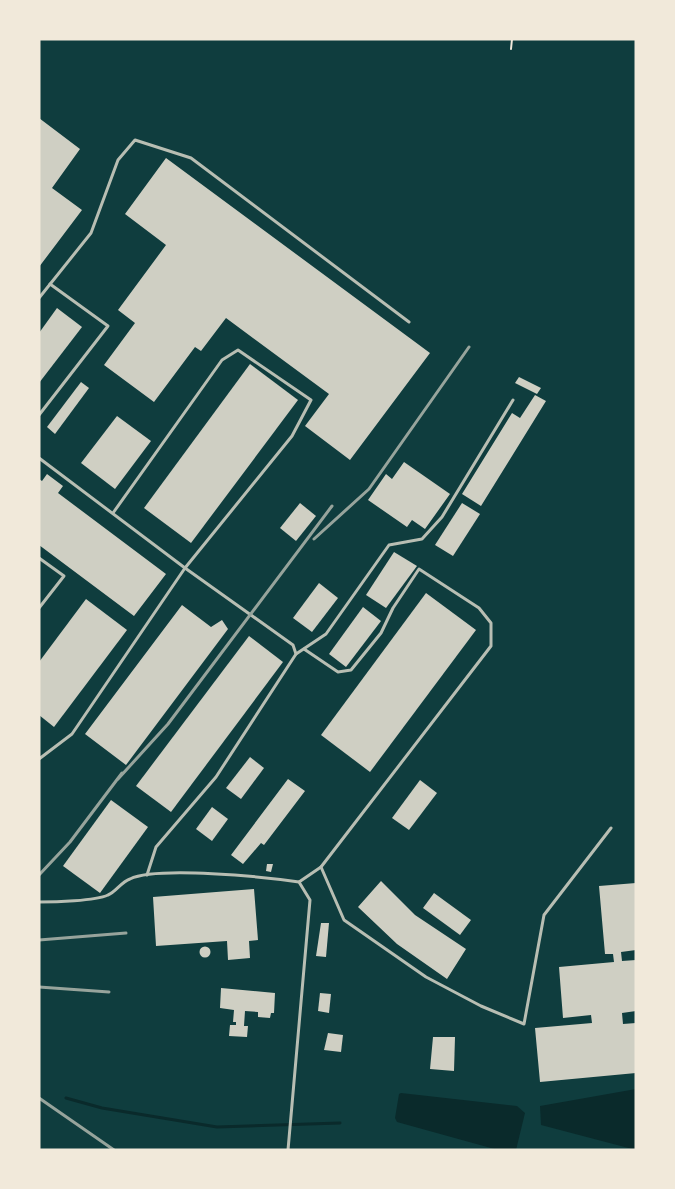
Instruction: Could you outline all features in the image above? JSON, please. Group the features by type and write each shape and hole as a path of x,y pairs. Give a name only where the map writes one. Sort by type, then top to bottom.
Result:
{"lane":[{"path":"39,298 92,233 118,160 135,140 191,158 409,322"},
{"path":"39,415 108,326 50,284"},
{"path":"39,759 72,734 184,568 292,436 311,400 238,350 222,360 113,513"},
{"path":"147,875 156,847 216,777 296,654 326,634 389,545 422,538 442,517 513,400"},
{"path":"39,458 184,568 292,645 296,654"},
{"path":"39,558 64,576 39,608"},
{"path":"39,902 107,896 130,878 147,875 181,873 266,877 299,882 321,867 491,646 491,623 479,608 419,569 393,608 381,633 351,670 338,672 304,649"},
{"path":"321,867 344,920 426,977 481,1006 524,1024 544,915 611,828"},
{"path":"288,1150 310,900 299,882"}],"path":[{"path":"511,50 512,39"}],"water":[{"path":"636,1089 636,1150 541,1125 540,1106"},
{"path":"401,1093 517,1106 525,1113 516,1150 498,1150 397,1122 395,1118"}],"building":[{"path":"39,118 80,149 52,188 82,210 39,267"},
{"path":"166,158 430,353 350,460 305,426 329,394 226,318 201,351 195,347 154,402 104,365 135,323 118,310 166,245 125,214"},
{"path":"57,308 82,327 39,383 39,333"},
{"path":"250,364 298,400 191,543 144,508"},
{"path":"519,377 541,388 537,394 515,383"},
{"path":"81,382 89,388 55,434 47,427"},
{"path":"535,395 546,401 481,506 462,494 512,413 520,418"},
{"path":"117,416 151,441 115,489 81,463"},
{"path":"404,462 450,494 425,529 412,520 407,527 368,500 386,474 392,479"},
{"path":"47,474 63,486 58,493 166,574 134,616 39,545 39,479 42,481"},
{"path":"300,503 316,516 296,541 280,528"},
{"path":"462,503 480,514 453,556 435,545"},
{"path":"394,552 417,566 386,608 366,595"},
{"path":"319,583 338,598 312,632 293,618"},
{"path":"426,593 476,630 370,772 321,735"},
{"path":"86,599 127,630 54,727 39,715 39,662"},
{"path":"182,605 211,627 222,620 228,629 126,765 85,734"},
{"path":"363,607 381,621 346,667 329,654"},
{"path":"249,636 283,662 171,812 136,786"},
{"path":"250,757 264,768 241,799 226,788"},
{"path":"288,779 305,791 264,845 261,843 243,864 231,855"},
{"path":"420,780 437,793 409,830 392,818"},
{"path":"111,800 148,827 100,893 63,866"},
{"path":"212,807 228,819 212,841 196,829"},
{"path":"267,864 273,864 271,872 266,871"},
{"path":"381,881 415,915 466,949 447,979 397,944 358,907"},
{"path":"636,883 636,950 621,952 622,961 636,960 636,1011 622,1013 623,1024 636,1023 636,1073 540,1082 535,1028 592,1023 591,1015 563,1018 559,967 614,962 613,954 605,954 599,886"},
{"path":"254,889 258,940 249,941 250,958 228,960 227,941 156,946 153,897"},
{"path":"434,893 471,920 460,935 423,908"},
{"path":"321,923 329,923 326,957 316,956"},
{"path":"205,946 211,952 205,958 199,952"},
{"path":"221,988 275,993 274,1013 271,1013 270,1018 258,1017 258,1012 245,1011 244,1026 248,1026 247,1037 229,1036 230,1025 236,1025 236,1022 233,1022 234,1010 220,1008"},
{"path":"320,993 331,994 329,1013 318,1011"},
{"path":"328,1033 343,1035 341,1052 324,1050"},
{"path":"433,1037 455,1037 454,1071 430,1069"}],"waterway":[{"path":"66,1098 102,1108 217,1127 340,1123"}],"railway":[{"path":"314,539 369,489 469,347"},
{"path":"118,779 168,724 332,506"},
{"path":"39,875 70,842 122,773"},
{"path":"39,940 126,933"},
{"path":"39,987 109,992"},
{"path":"39,1098 114,1150"}]}
